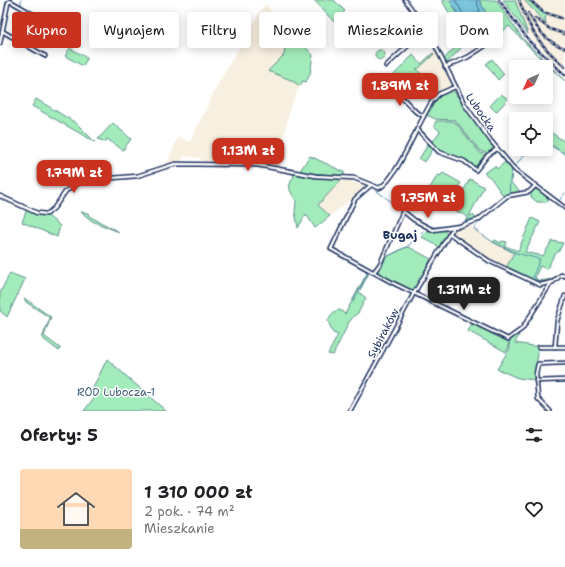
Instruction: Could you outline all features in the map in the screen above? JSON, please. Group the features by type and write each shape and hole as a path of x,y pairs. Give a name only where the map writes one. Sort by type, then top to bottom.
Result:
{"street":[{"name":"Lubocka","path":"405,0 414,12"},
{"path":"0,43 8,3 10,1 29,12"},
{"path":"2,31 45,56"},
{"path":"386,66 405,48"},
{"name":"Lubocka","path":"436,48 455,87 472,116 497,149 513,167 565,208"},
{"path":"445,67 468,57 482,48"},
{"path":"387,82 416,112 424,116"},
{"path":"0,196 37,213 47,214 54,208 66,191 77,184 88,180 137,176 175,164 257,165 316,176 354,178 379,188 384,184 406,152 435,97 455,87"},
{"path":"417,130 439,152 451,158 464,161 476,170 488,155 497,149"},
{"path":"371,185 355,199 331,248 414,293 508,339 522,329 551,283 561,275 565,276"},
{"path":"374,272 380,264 403,211 430,229 453,228 478,220 509,196 529,192 536,185"},
{"name":"Sybiraków","path":"350,411 414,293 453,228"},
{"path":"450,234 489,260 540,285 551,283"},
{"path":"555,347 557,321 565,296"},
{"path":"539,347 565,347"},
{"path":"550,411 539,400 536,381 538,364 565,363"},
{"path":"536,381 565,380"}],"shaded area":[{"path":"515,0 565,0 565,71 542,50 528,34"},
{"path":"265,4 272,12 260,12"},
{"path":"259,14 259,48 285,48 284,55 268,71 291,80 300,86 290,108 278,163 279,168 267,164 240,161 205,162 199,158 184,156 180,163 167,164 178,137 190,142 220,80 239,48 251,48 251,28"},
{"path":"435,50 452,86 438,92 430,101 417,88 414,90 404,79"},
{"path":"342,179 368,186 330,216 318,205"},
{"path":"471,225 473,229 514,253 506,268 484,257 451,234 454,229"}],"green space":[{"path":"314,0 334,0 345,11 334,12 334,22"},
{"path":"442,0 450,0 457,12 448,12"},
{"path":"479,0 496,0 523,39 544,60 541,59 509,26 503,31 503,12 485,12"},
{"path":"503,0 515,0 528,34"},
{"path":"524,0 528,0 547,16 545,18 546,24"},
{"path":"70,48 87,58 83,66 65,56"},
{"path":"285,48 306,48 313,55 310,74 306,82 303,81 300,86 291,80 268,71 284,55"},
{"path":"455,48 461,48 446,64 444,59"},
{"path":"378,50 382,50 385,55 382,60 378,60 375,57 375,53"},
{"path":"433,53 434,54 418,69 416,68 423,76 416,82 409,75 404,78 414,90 404,98 388,81 413,55 421,64"},
{"path":"492,59 504,74 498,80 486,64"},
{"path":"453,90 494,148 488,154 480,151 455,120 435,119 427,115 438,97"},
{"path":"501,94 508,99 496,112 490,106"},
{"path":"36,99 76,123 95,142 32,106"},
{"path":"436,121 452,121 456,123 480,153 486,155 476,169 441,152 436,148 432,143 440,131 434,126"},
{"path":"113,123 131,139 123,150 107,139 105,142 98,139"},
{"path":"553,134 565,142 565,154 553,146"},
{"path":"429,143 433,149 425,162 419,159"},
{"path":"310,156 344,172 344,176 299,172"},
{"path":"505,162 512,170 511,183 521,192 504,197 491,178 484,173 495,166 497,169"},
{"path":"443,173 461,183 457,189 462,193 470,179 484,187 469,216 473,215 477,220 468,223 465,221 468,217 456,211 458,202 430,188 438,174 440,176"},
{"path":"293,174 342,179 318,205 330,216 315,228 306,214 298,228 295,212 296,201 290,189 290,183 294,176"},
{"path":"537,188 550,198 546,202 537,202 531,197 531,193"},
{"path":"27,209 41,215 47,215 60,226 57,237 22,222"},
{"path":"81,212 88,213 89,216 119,232 92,221"},
{"path":"532,218 540,222 525,252 543,256 552,241 563,243 559,251 554,255 547,269 540,266 535,277 539,281 553,279 555,276 557,277 553,282 544,285 506,268 514,253 493,242 495,240 501,243 502,241 507,242 505,246 518,251"},
{"path":"444,230 447,234 439,247 422,237 426,231"},
{"path":"409,247 431,259 414,290 411,291 378,273 385,260 382,261 384,258"},
{"path":"364,267 372,272 369,273 359,292 366,298 358,313 349,322 333,355 328,354 338,335 333,333 328,321 331,315 336,311 340,310 345,314 367,273"},
{"path":"10,273 25,279 7,317 0,311 0,293"},
{"path":"24,298 51,317 44,336 60,348 59,351 42,338 50,318 26,302"},
{"path":"472,323 508,341 509,347 506,352 468,331"},
{"path":"517,334 519,335 515,343 539,347 534,380 518,378 497,369 510,348 509,340"},
{"name":"ROD Lubocza-1","path":"107,359 166,411 84,411 96,395 92,390"}],"water":[{"path":"450,0 479,0 485,12 457,12"}],"waterway":[{"path":"553,147 565,154"},
{"path":"515,166 523,156"},
{"path":"252,166 268,168"},
{"path":"271,169 299,174"},
{"path":"483,218 509,197 512,169"},
{"path":"300,175 308,176"},
{"path":"371,187 403,210"},
{"path":"559,201 565,193"},
{"path":"406,212 411,216"},
{"path":"465,221 469,219 476,219"},
{"path":"417,220 423,223"},
{"path":"482,220 474,227 475,230 493,242 516,253 540,259 533,276 539,282 554,280"},
{"path":"437,227 459,225 464,222"},
{"path":"430,227 435,227"},
{"path":"383,259 408,246 423,231"},
{"path":"353,302 369,271"},
{"path":"559,274 565,274"}],"railway":[{"path":"499,0 530,42 565,75"},
{"path":"519,0 532,30 542,44 565,67"},
{"path":"530,0 543,12 561,18"},
{"path":"528,13 543,35 553,43 565,48"},
{"path":"535,18 550,29 565,34"}],"district":[{"name":"Bugaj","path":"400,235"}]}
